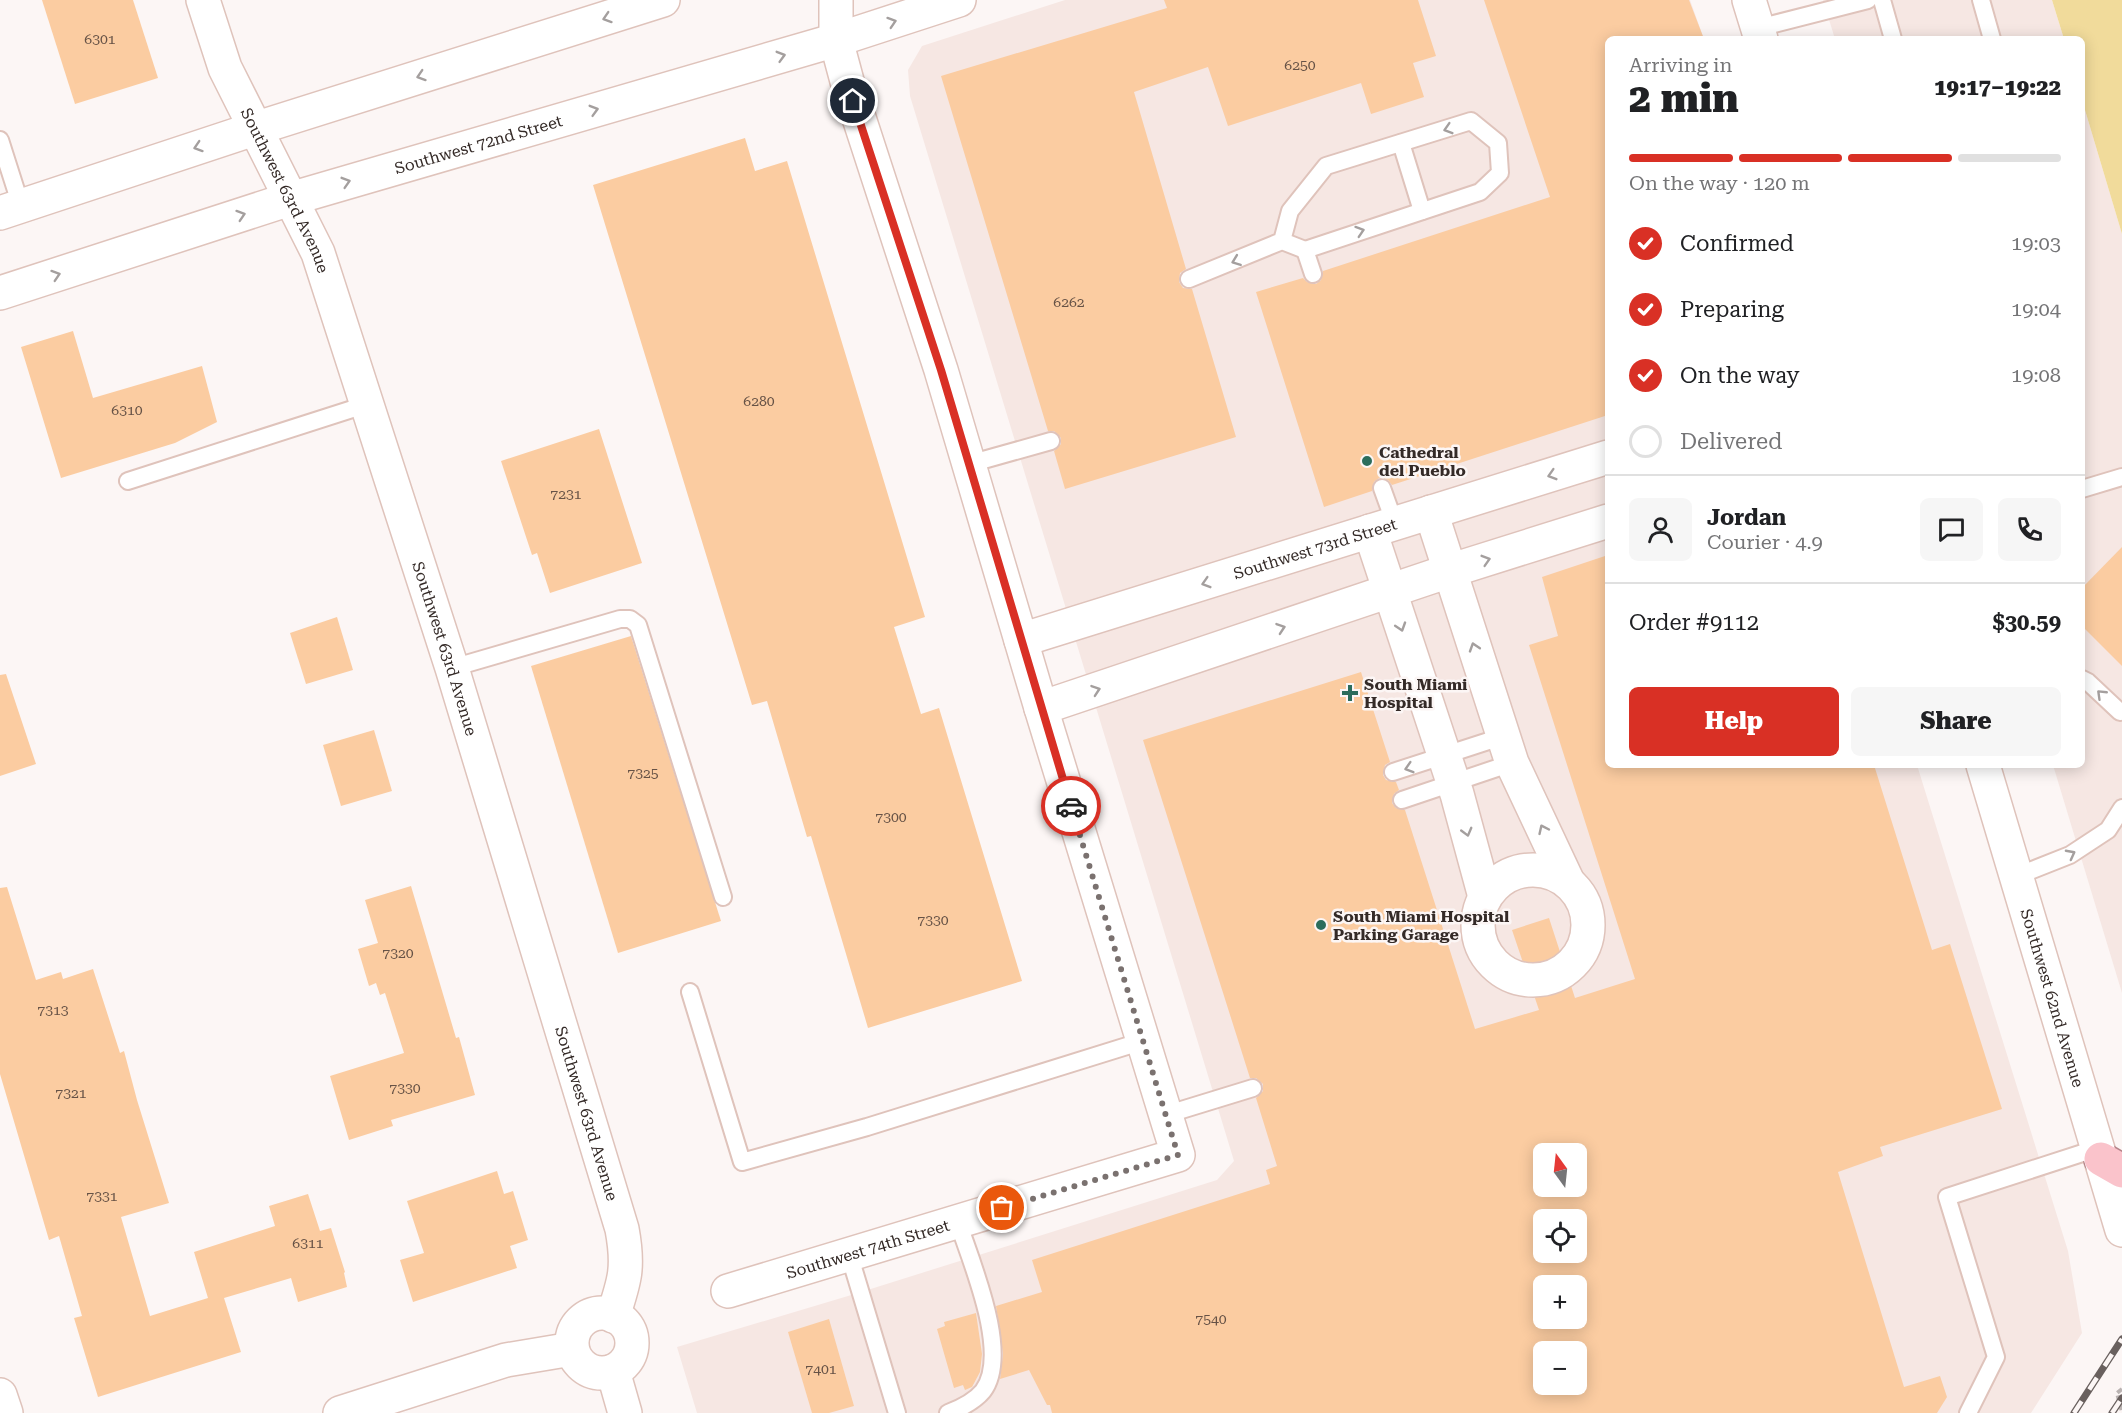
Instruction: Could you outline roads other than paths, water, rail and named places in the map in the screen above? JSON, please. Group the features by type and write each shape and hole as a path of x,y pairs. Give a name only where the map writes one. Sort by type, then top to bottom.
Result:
{"street":[{"name":"Southwest 63rd Avenue","path":"203,0 225,68 318,253 452,668 622,1229 627,1260 613,1316"},
{"path":"10,210 254,129 663,0"},
{"path":"836,0 836,40 853,101 941,370 1165,1115"},
{"name":"Southwest 72nd Street","path":"0,293 290,199 836,40 959,0"},
{"name":"Southwest 73rd Street","path":"1021,640 1605,458"},
{"path":"1431,512 1508,750 1568,882 1584,903 1587,917 1588,932 1584,946 1574,962 1559,974 1547,979 1525,980 1503,971 1489,959 1480,940 1479,911 1485,897 1502,880 1514,873 1541,871 1568,882"},
{"path":"1041,708 1605,522"},
{"path":"1382,527 1390,592 1449,770 1485,897"},
{"name":"Southwest 62nd Avenue","path":"1984,768 2107,1159 2122,1230"},
{"name":"Southwest 74th Street","path":"728,1292 1178,1155 1165,1115"},
{"path":"599,1313 613,1316 626,1324 633,1343 632,1353 619,1369 600,1374 590,1371 582,1366 572,1349 575,1330 589,1316 599,1313"},
{"path":"340,1413 507,1360 572,1349"},
{"path":"613,1371 625,1413"},
{"path":"0,1395 6,1413"}],"lane":[{"path":"1756,22 1868,0"},
{"path":"1882,0 1892,36"},
{"path":"1981,0 1991,36"},
{"path":"1189,279 1282,241 1305,249 1480,192 1500,173 1498,143 1471,122 1326,166 1290,211 1282,241"},
{"path":"0,140 10,210"},
{"path":"1401,143 1422,211"},
{"path":"1305,249 1313,274"},
{"path":"128,481 368,404"},
{"path":"969,464 1051,441"},
{"path":"2085,488 2122,477"},
{"path":"1382,488 1382,527"},
{"path":"452,668 620,619 630,619 638,625 723,897"},
{"path":"2085,680 2120,712"},
{"path":"1402,800 1449,770 1508,750"},
{"path":"1393,772 1449,770 1508,750"},
{"path":"2017,876 2070,855 2108,830 2122,808"},
{"path":"690,992 742,1162 867,1127 1143,1041"},
{"path":"1165,1115 1253,1088"},
{"path":"1968,1413 1996,1357 1947,1197 2107,1159"},
{"path":"948,1413 971,1402 982,1392 991,1373 993,1356 991,1328 958,1222"},
{"path":"849,1254 897,1413"}],"railway":[{"path":"2074,1413 2122,1339"},
{"path":"2112,1413 2122,1398"}],"place":[{"name":"Cathedral del Pueblo","path":"1367,461"},
{"name":"South Miami Hospital","path":"1350,693"},
{"name":"South Miami Hospital Parking Garage","path":"1321,925"}]}
